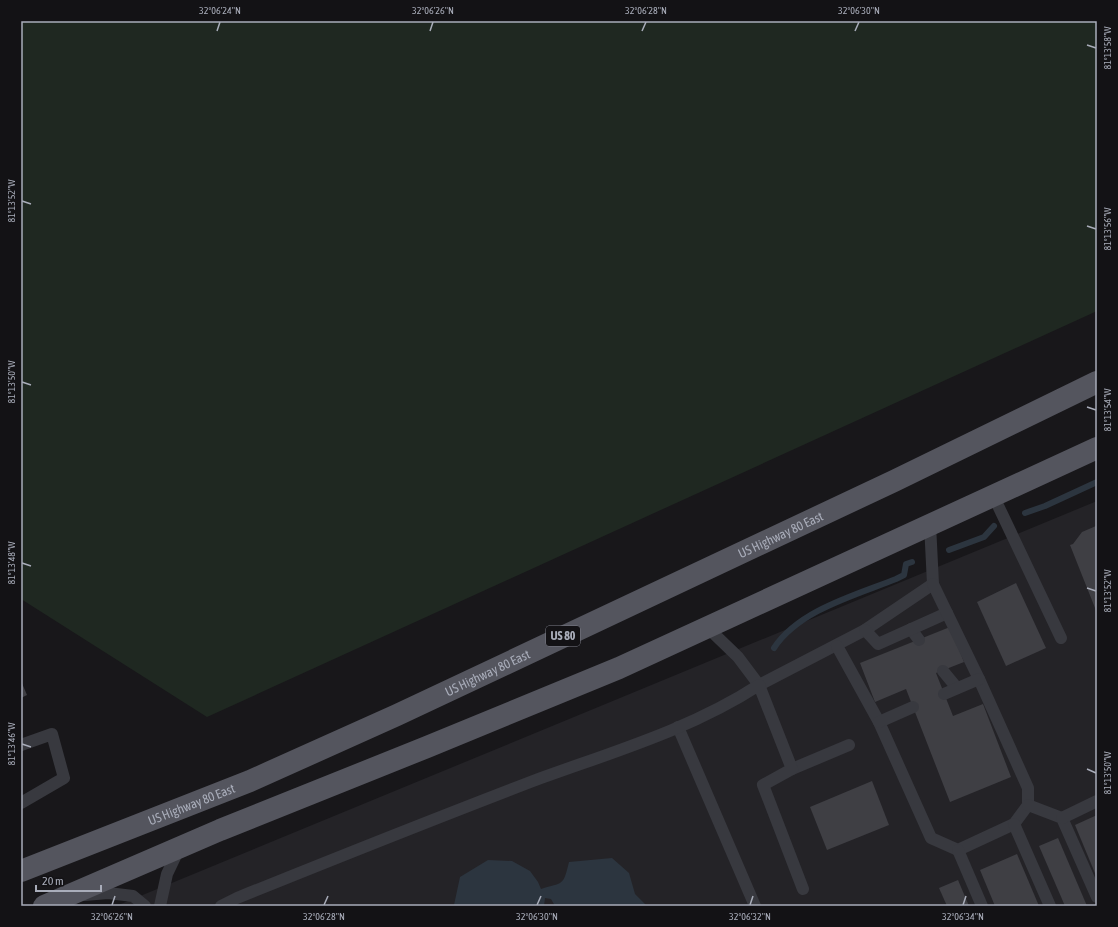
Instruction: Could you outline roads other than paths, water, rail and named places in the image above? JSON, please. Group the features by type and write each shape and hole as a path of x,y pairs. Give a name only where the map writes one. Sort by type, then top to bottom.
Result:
{"main road":[{"name":"US Highway 80 East","path":"21,871 250,781 397,715 894,480 1097,382"},
{"path":"44,906 180,847 618,668 1097,448"}],"lane":[{"path":"993,495 1061,638"},
{"path":"930,524 933,584 979,679 1028,788 1028,805 1014,824 958,850"},
{"path":"221,906 237,898 423,823 678,727 739,698 759,686 837,646 865,630 933,584"},
{"path":"865,630 882,649 911,629 947,613"},
{"path":"707,627 738,657 759,686 792,769"},
{"path":"911,629 919,640"},
{"path":"837,646 879,722 931,838 958,850 982,906"},
{"path":"943,670 957,688"},
{"path":"944,694 979,679"},
{"path":"879,722 913,707"},
{"path":"678,727 755,906"},
{"path":"21,744 52,734 64,778 21,803"},
{"path":"803,889 764,785 792,769 849,745"},
{"path":"1062,818 1097,801"},
{"path":"1028,805 1062,818 1097,897"},
{"path":"1014,824 1050,906"},
{"path":"160,906 167,874 180,847"},
{"path":"64,897 108,893 133,896 146,906"}],"waterway":[{"path":"1025,513 1045,506 1097,482"},
{"path":"949,550 984,537 994,526"},
{"path":"774,648 798,623 829,605 904,575 906,564 912,562"}]}
